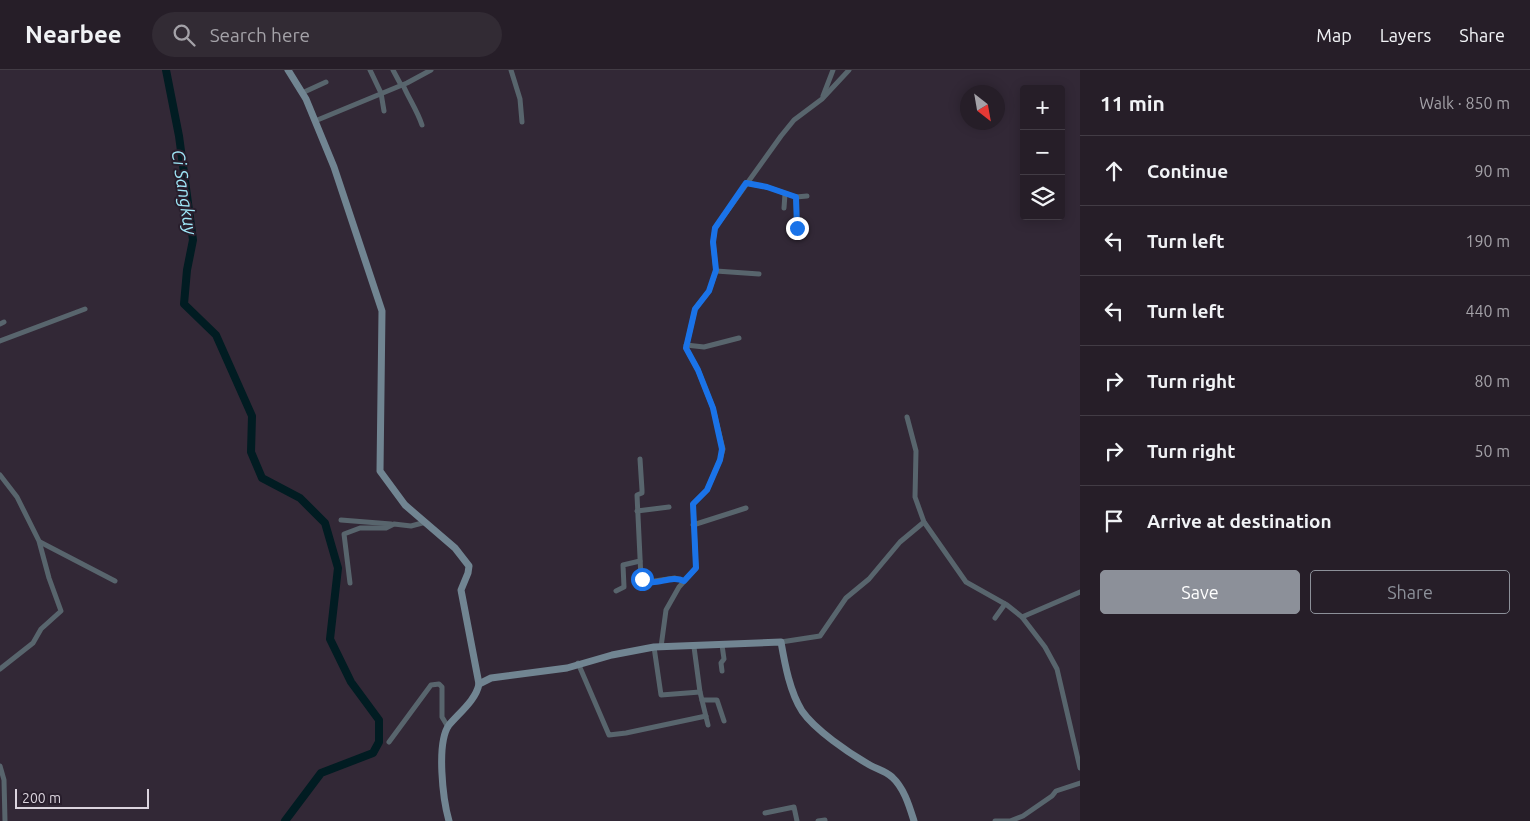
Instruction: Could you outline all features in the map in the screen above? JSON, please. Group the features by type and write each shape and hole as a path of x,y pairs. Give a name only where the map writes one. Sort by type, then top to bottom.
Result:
{"street":[{"path":"288,70 302,93 315,121 338,180 382,311 380,471 405,505 461,554 468,566 468,573 462,590 479,684 475,694 448,727 444,735 445,798 450,821"},
{"path":"370,70 381,93 384,111"},
{"path":"393,70 416,110 422,125"},
{"path":"315,121 402,85 431,70"},
{"path":"511,70 522,106 522,122"},
{"path":"822,99 833,70"},
{"path":"700,692 661,695 657,647 664,613 684,581 696,568 693,525 694,502 707,490 722,453 720,433 712,407 698,370 687,353 686,345 695,309 709,291 716,270 713,242 715,228 780,136 794,120 822,99 849,70"},
{"path":"302,93 326,82"},
{"path":"746,183 767,187 796,197 807,196"},
{"path":"784,208 785,194"},
{"path":"796,197 797,228"},
{"path":"716,270 759,274"},
{"path":"0,341 85,309"},
{"path":"686,345 704,347 739,338"},
{"path":"907,417 916,451 915,497 924,522 966,582 1005,604 1022,617 1045,647 1057,669 1080,768"},
{"path":"640,459 642,494 637,495 637,511 641,578 644,581 653,582 675,578 684,581"},
{"path":"0,475 17,497 39,542 48,578 62,608 61,613 41,629 34,643 0,669"},
{"path":"637,511 669,508"},
{"path":"693,525 746,508"},
{"path":"341,520 411,526 426,522"},
{"path":"479,684 491,678 550,671 657,647 781,642 820,636 846,598 869,579 900,542 924,522"},
{"path":"350,583 344,534 360,528 386,528 391,524"},
{"path":"39,542 114,581"},
{"path":"616,590 624,587 623,565 640,561"},
{"path":"1022,617 1080,592"},
{"path":"995,618 1005,604"},
{"path":"781,642 789,678 804,714 853,754 891,777 903,792 914,821"},
{"path":"722,645 724,659 721,663 722,671"},
{"path":"694,647 700,692 708,725"},
{"path":"578,664 609,735 706,716"},
{"path":"389,742 430,685 439,684 442,687 442,717 448,727"},
{"path":"702,700 717,700 724,721"},
{"path":"0,766 4,780 5,821"},
{"path":"996,821 1010,821 1023,816 1052,796 1056,791 1080,783"},
{"path":"765,813 794,808 796,821"},
{"path":"818,821 825,820"}],"waterway":[{"name":"Ci Sangkuy","path":"166,70 179,136 193,240 187,270 184,304 216,335 252,416 251,452 262,478 300,498 325,523 338,568 330,639 351,682 379,720 379,742 373,753 321,773 285,821"}],"route":[{"path":"642,579 645,581 661,582 678,578 684,581 696,568 693,504 707,490 722,453 722,441 713,408 698,370 687,353 686,348 696,305 709,291 716,270 713,242 716,225 746,183 767,187 796,197 797,228"}]}
